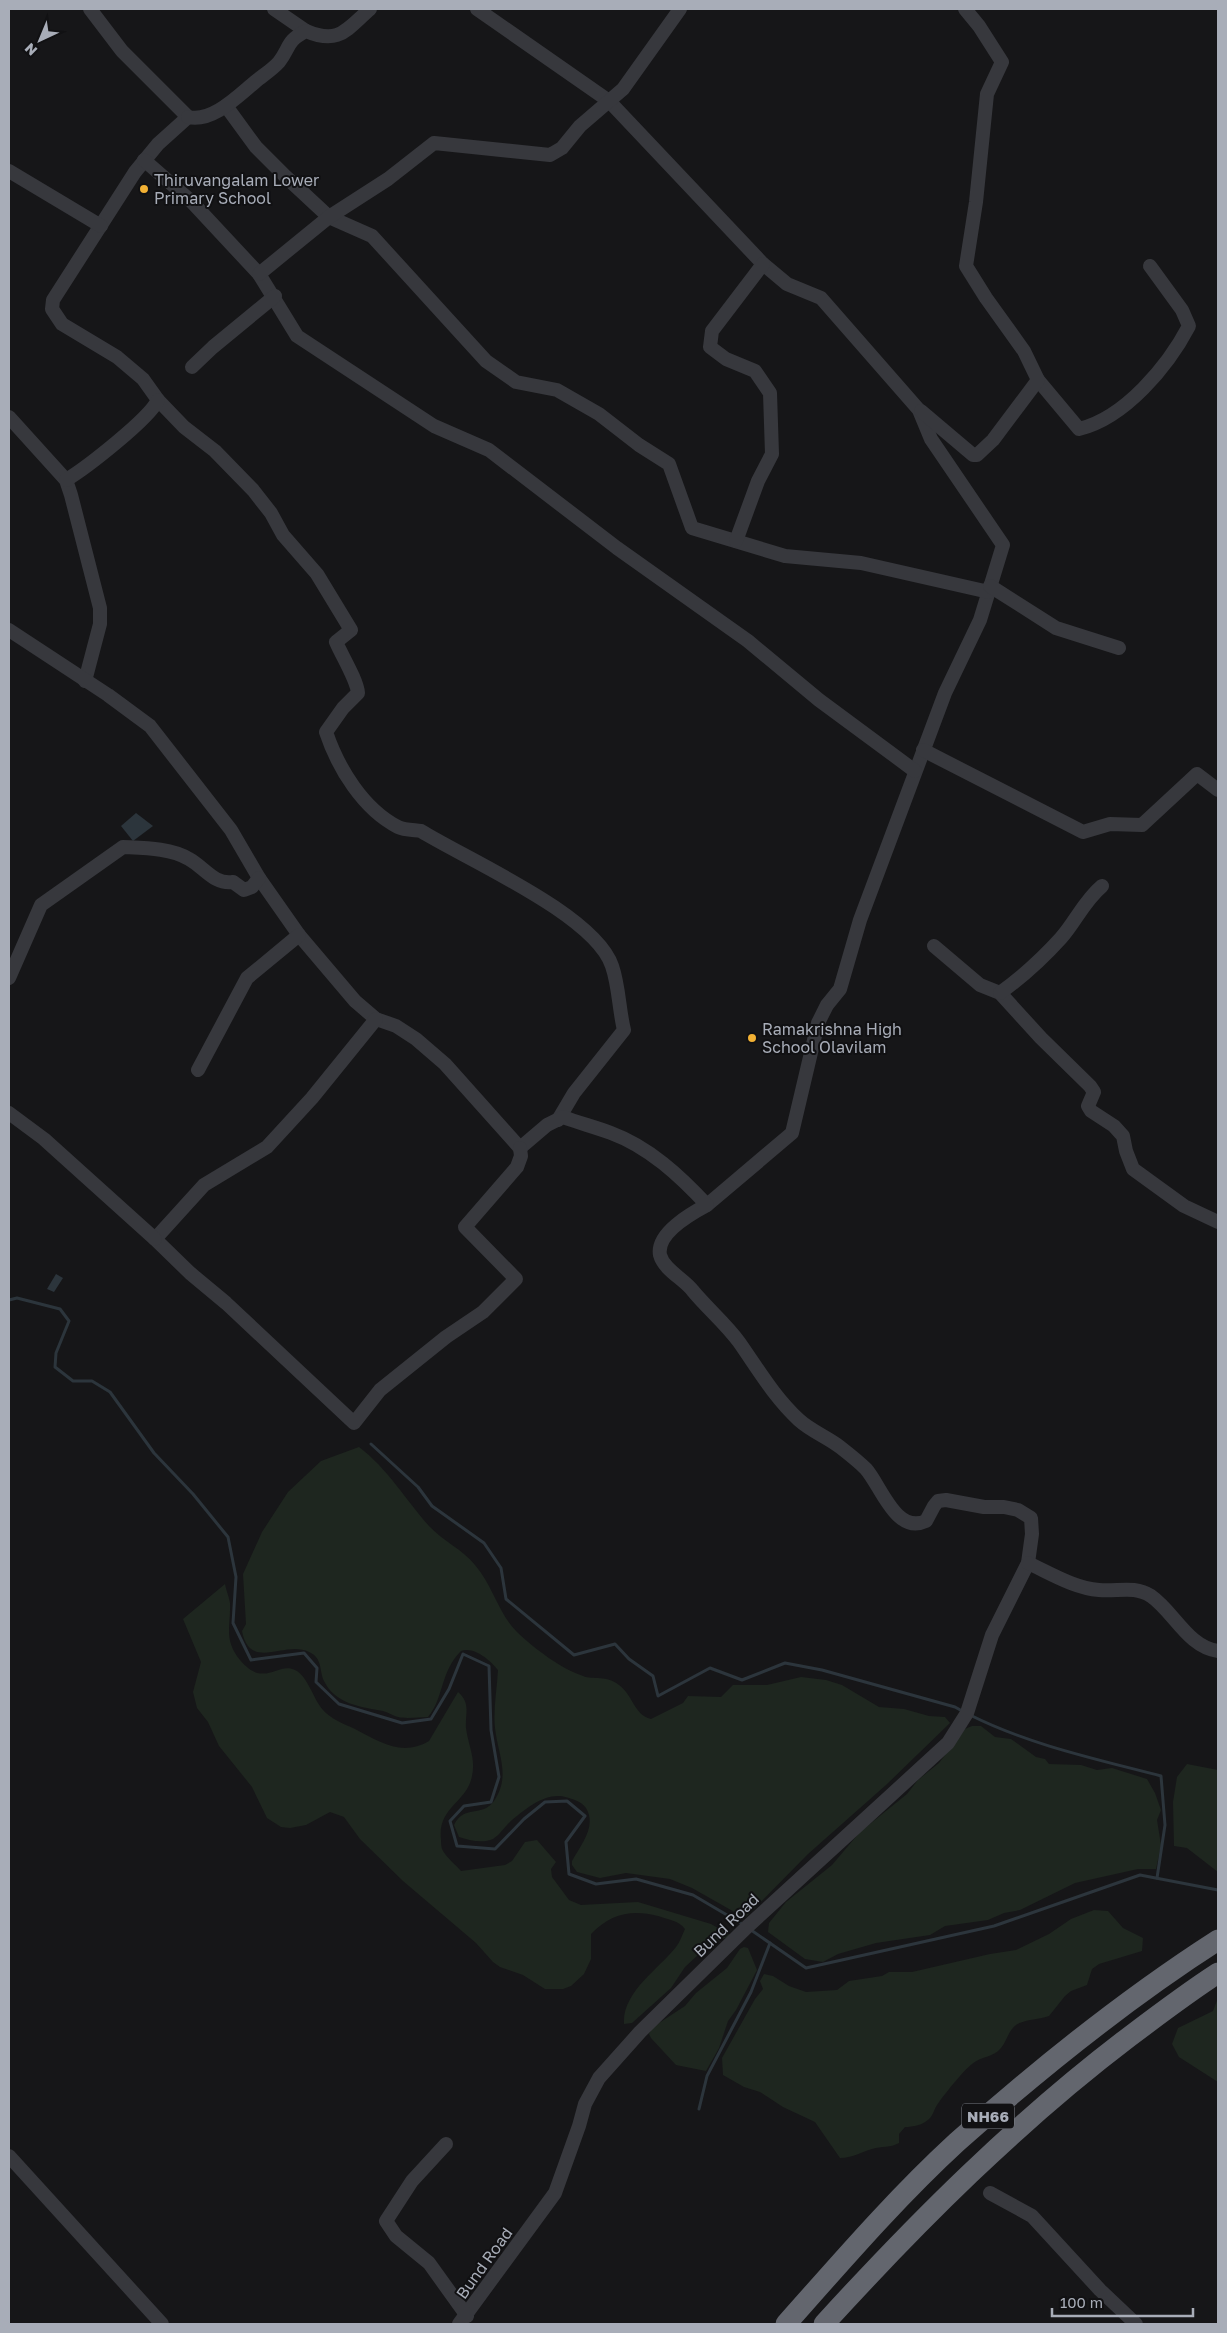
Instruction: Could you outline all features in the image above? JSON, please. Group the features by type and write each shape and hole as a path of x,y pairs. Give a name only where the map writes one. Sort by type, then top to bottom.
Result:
{"highway":[{"name":"NH66","path":"786,2324 857,2243 956,2142 1063,2053 1175,1968 1218,1940"},
{"name":"NH66","path":"824,2324 881,2261 978,2165 1081,2074 1192,1990 1218,1973"}],"street":[{"path":"90,9 122,51 188,117 197,118 226,106 279,62 288,44 306,31"},
{"path":"274,9 306,31 327,38 337,36 370,9"},
{"path":"477,9 609,100 763,264 787,284 821,298 919,410 974,456 977,456 994,440 1038,380"},
{"path":"260,274 329,217 388,179 434,143 550,155 562,148 580,126 623,89 680,9"},
{"path":"965,9 979,26 1002,62 987,94 976,202 966,266 986,298 1024,351 1038,380 1079,429 1105,418 1143,388 1169,358 1188,326 1182,310 1150,266"},
{"path":"226,106 256,146 329,217 372,236 486,360 516,382 558,390 599,414 639,445 669,464 692,528 785,556 861,562 990,589 1056,628 1119,648"},
{"path":"188,117 144,160 53,300 52,309 62,324 117,357 143,379 158,400 184,427 215,451 253,490 271,513 283,535 317,574 352,630 336,642 357,684 358,693 343,708 326,732 334,755 363,797 381,816 400,828 421,831 556,906 602,947 612,966 624,1030 574,1093 558,1120"},
{"path":"144,160 191,201 260,274 275,296 297,336 434,426 489,450 617,548 748,640 819,700 915,771"},
{"path":"9,171 101,226"},
{"path":"736,541 758,481 772,454 770,393 755,371 726,359 710,347 712,330 763,264"},
{"path":"192,367 212,346 275,296"},
{"path":"66,480 79,472 146,417 158,400"},
{"path":"520,1148 547,1125 563,1117 612,1133 659,1160 682,1179 707,1205 792,1133 818,1024 827,1004 840,989 860,920 945,693 980,620 1003,545 931,439 919,410"},
{"path":"9,417 66,480 100,608 100,624 85,681"},
{"path":"9,630 150,726 231,830 259,878 299,935 355,1001 376,1019 402,1030 445,1064 520,1148 521,1156 517,1167 465,1227 516,1279 483,1312 446,1337 380,1390 354,1423 232,1309 190,1273 155,1238 44,1139 9,1113"},
{"path":"923,750 1083,832 1110,824 1142,825 1197,774 1218,790"},
{"path":"9,978 40,905 123,847 172,852 190,859 219,881 226,884 233,882 244,890 252,887 259,878"},
{"path":"1000,993 1034,965 1061,938 1091,895 1102,886"},
{"path":"198,1070 247,978 299,935"},
{"path":"934,946 980,985 1000,993 1041,1038 1090,1086 1094,1092 1088,1106 1091,1111 1114,1126 1123,1136 1126,1151 1134,1169 1184,1206 1218,1222"},
{"path":"155,1238 204,1185 267,1147 312,1098 376,1019"},
{"name":"Bund Road","path":"463,2320 555,2193 585,2104 600,2078 640,2032 748,1927 948,1743 967,1713 992,1635 1028,1563 1033,1525 1031,1518 1024,1512 1004,1507 984,1507 946,1500 938,1501 926,1521 916,1524 907,1522 884,1500 867,1470 839,1446 799,1420 769,1388 737,1340 689,1286 666,1266 660,1254 662,1241 683,1218 707,1205"},
{"path":"1028,1563 1074,1584 1100,1590 1130,1590 1151,1596 1196,1640 1211,1650 1218,1651"},
{"path":"446,2144 412,2181 386,2221 396,2236 429,2263 463,2320"},
{"path":"9,2156 162,2324"},
{"path":"990,2192 1032,2216 1100,2290 1136,2324"}],"shaded area":[{"path":"136,813 153,826 133,841 121,826"},
{"path":"56,1274 63,1278 54,1292 47,1289"},
{"path":"359,1447 388,1475 429,1526 475,1565 510,1625 517,1632 540,1651 574,1673 610,1680 619,1685 645,1717 651,1719 683,1703 688,1696 721,1697 733,1685 767,1685 801,1677 826,1680 842,1685 879,1707 904,1709 929,1716 945,1717 950,1723 886,1785 808,1854 745,1918 692,1888 670,1879 626,1873 600,1878 577,1872 572,1865 572,1861 583,1842 590,1822 586,1808 578,1801 569,1798 553,1796 539,1801 512,1820 493,1839 480,1841 459,1837 454,1825 458,1819 463,1815 489,1806 494,1801 502,1783 502,1765 495,1721 498,1670 491,1662 471,1650 461,1651 449,1668 437,1702 428,1717 402,1718 342,1700 329,1689 322,1677 319,1661 309,1652 300,1649 270,1652 252,1650 246,1643 242,1631 246,1624 243,1574 262,1532 288,1492 321,1461"},
{"path":"225,1584 230,1603 229,1632 231,1645 240,1660 256,1673 263,1674 289,1668 295,1670 307,1682 319,1705 326,1713 373,1739 400,1748 419,1746 429,1741 458,1692 462,1696 467,1708 466,1728 473,1763 472,1776 464,1793 443,1820 441,1829 442,1850 461,1871 505,1865 512,1861 525,1842 537,1840 556,1862 551,1869 552,1877 569,1900 581,1905 638,1902 711,1924 732,1936 722,1939 698,1955 685,1967 671,1988 632,2023 624,2024 625,2012 635,1991 679,1943 685,1929 679,1924 658,1916 639,1913 630,1913 614,1918 598,1927 591,1934 591,1959 584,1974 571,1986 563,1989 545,1989 523,1975 500,1967 493,1962 476,1943 403,1881 360,1839 344,1817 330,1812 306,1825 290,1828 281,1827 267,1818 252,1787 219,1746 208,1722 197,1708 193,1692 201,1662 183,1619"},
{"path":"972,1726 981,1726 995,1737 1011,1739 1036,1757 1045,1759 1049,1764 1081,1765 1097,1770 1112,1768 1147,1779 1155,1793 1161,1810 1157,1820 1161,1845 1156,1869 1138,1869 1075,1883 1020,1910 1004,1913 988,1920 945,1926 930,1935 876,1943 838,1954 823,1962 805,1959 768,1932 769,1923 786,1902 832,1865 860,1832 907,1794 918,1780 939,1763 965,1729"},
{"path":"1187,1764 1218,1770 1218,1872 1187,1848 1174,1846 1173,1802 1177,1777"},
{"path":"1094,1910 1108,1911 1123,1928 1143,1938 1142,1951 1099,1964 1092,1969 1087,1985 1071,1991 1049,2016 1016,2025 998,2051 976,2061 968,2067 940,2101 929,2119 918,2125 905,2127 899,2134 899,2143 896,2145 876,2148 840,2158 815,2122 783,2107 760,2092 744,2087 723,2075 722,2058 755,1999 763,1989 760,1981 764,1974 773,1976 789,1986 806,1992 837,1990 849,1981 882,1976 889,1972 912,1972 1016,1950 1049,1934 1071,1919"},
{"path":"748,1948 757,1970 736,2010 728,2021 719,2048 706,2071 676,2065 651,2038 649,2034 653,2027 685,2006 696,1993 727,1968 740,1949"},
{"path":"1218,1998 1218,2082 1179,2057 1172,2044 1178,2028 1213,2011"}],"waterway":[{"path":"9,1300 17,1298 60,1309 69,1321 56,1353 55,1367 73,1381 92,1381 110,1392 154,1453 193,1494 228,1537 236,1577 233,1623 251,1660 304,1653 317,1668 316,1682 339,1704 402,1723 431,1719 449,1689 463,1654 489,1666 491,1730 499,1777 491,1802 464,1806 450,1821 457,1846 495,1849 524,1819 545,1802 567,1801 585,1816 566,1842 569,1874 596,1884 636,1879 693,1895 744,1925"},
{"path":"371,1444 418,1487 432,1506 484,1543 501,1568 506,1599 574,1655 615,1644 629,1659 653,1676 658,1696 710,1668 742,1680 785,1663 822,1670 955,1707 964,1712"},
{"path":"970,1715 993,1726 1040,1743 1161,1776 1165,1825 1157,1878"},
{"path":"751,1930 806,1968 994,1926 1140,1875 1218,1890"},
{"path":"699,2109 707,2076 751,1992 770,1943"}],"place":[{"name":"Thiruvangalam Lower Primary School","path":"144,189"},
{"name":"Ramakrishna High School Olavilam","path":"752,1038"}]}
